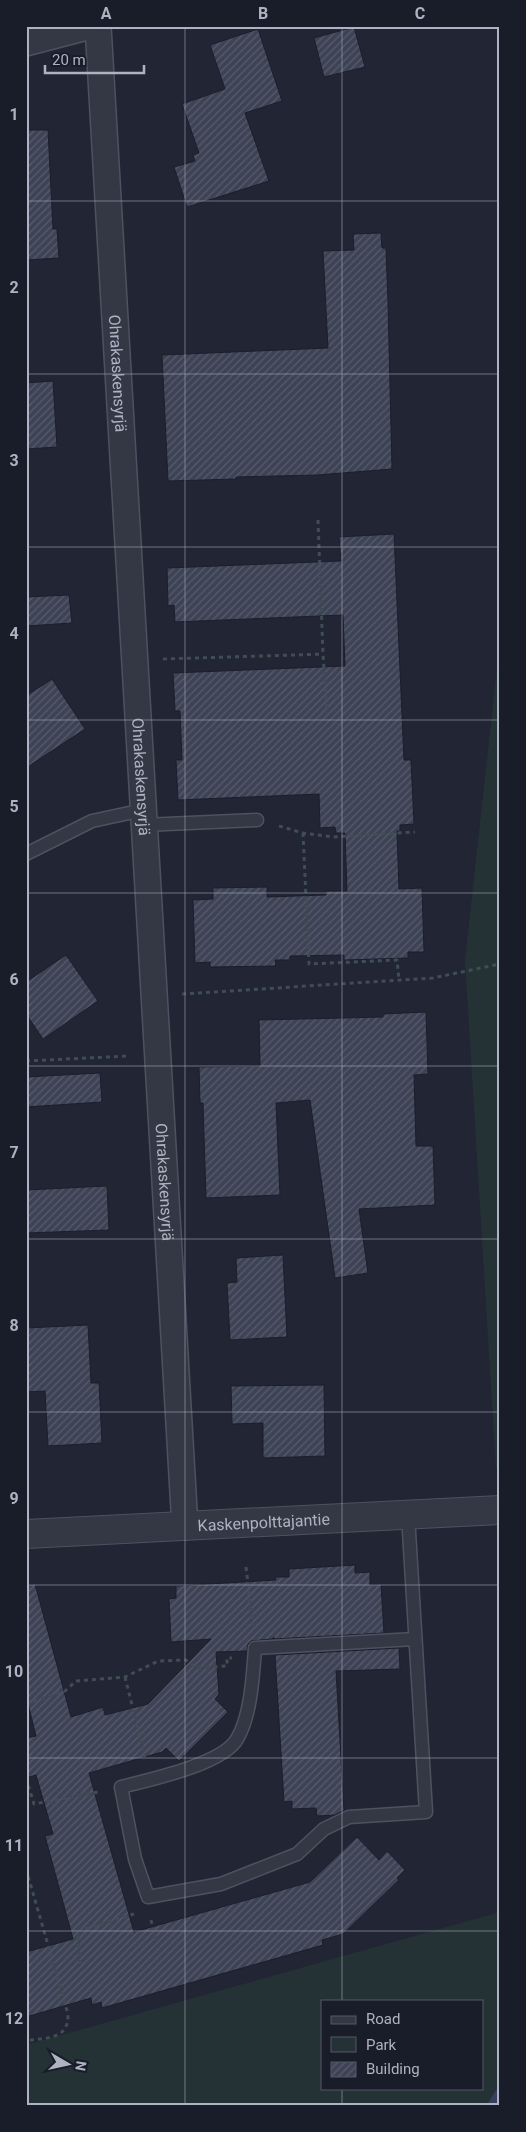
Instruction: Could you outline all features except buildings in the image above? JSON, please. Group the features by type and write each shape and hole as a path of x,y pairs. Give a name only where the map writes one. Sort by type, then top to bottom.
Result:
{"street":[{"path":"26,43 91,26"},
{"name":"Ohrakaskensyrjä","path":"98,26 185,1527"},
{"name":"Kaskenpolttajantie","path":"26,1534 500,1510"}],"lane":[{"path":"26,854 92,820 144,818 257,820"},
{"path":"408,1515 426,1812 349,1817 324,1829 297,1854 221,1884 148,1897 135,1859 121,1787 185,1769 219,1755 237,1740 246,1719 255,1652 415,1639"}],"path":[{"path":"318,520 327,713"},
{"path":"135,660 323,654"},
{"path":"257,820 303,833 333,837 415,832"},
{"path":"303,833 309,964 397,960 398,980"},
{"path":"176,995 432,978 500,964"},
{"path":"26,1061 137,1055"},
{"path":"26,1704 65,1691 76,1680 125,1678 158,1660 186,1660 197,1668 227,1666 227,1658 255,1652 246,1567"},
{"path":"125,1678 150,1779"},
{"path":"26,1778 34,1804 121,1787"},
{"path":"26,1869 68,2014 68,2024 64,2032 26,2040"},
{"path":"80,1964 78,1931 140,1912"}],"green space":[{"path":"500,641 500,1468 496,1469 465,960"},
{"path":"500,1912 500,2106 26,2106 26,2045"}],"waterway":[{"path":"492,2106 500,2093"}]}
